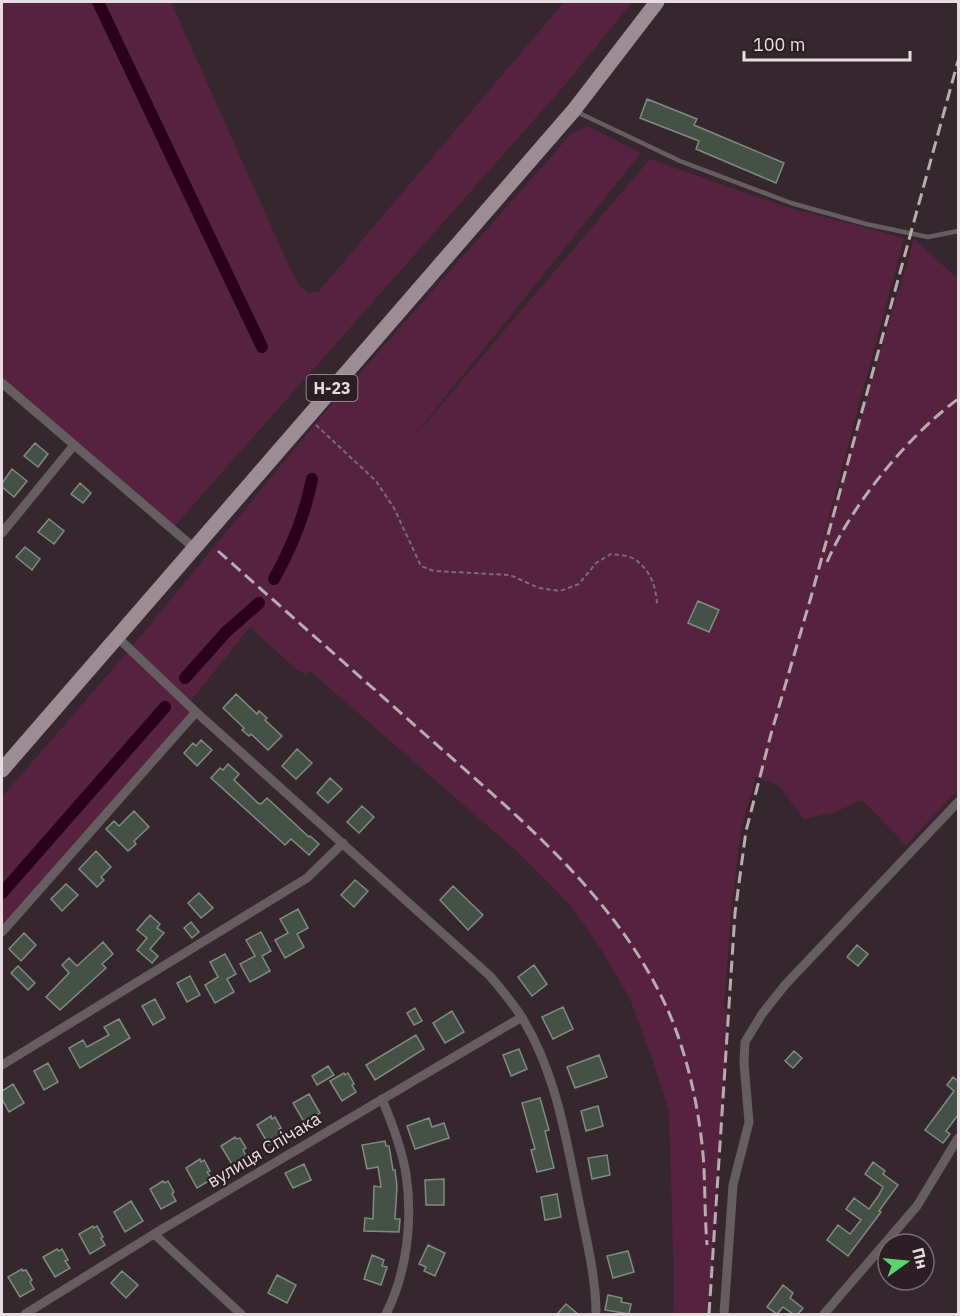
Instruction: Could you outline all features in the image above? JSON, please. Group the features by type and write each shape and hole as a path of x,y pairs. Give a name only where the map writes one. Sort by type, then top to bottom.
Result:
{"main road":[{"name":"Н-23","path":"2,770 574,110 657,2"}],"street":[{"path":"2,383 193,548"},
{"path":"2,533 74,445"},
{"path":"117,637 196,712 490,976 522,1017 540,1051 559,1106 591,1264 596,1314"},
{"path":"2,932 196,712"},
{"path":"724,1314 735,1169 749,1122 744,1063 745,1042 762,1014 785,985 958,802"},
{"path":"2,1065 307,878 343,843"},
{"name":"вулиця Спічака","path":"25,1314 154,1234 522,1017"},
{"path":"382,1099 406,1173 408,1202 405,1258 400,1282 386,1314"},
{"path":"824,1314 863,1272 917,1206 958,1138"},
{"path":"154,1234 241,1314"}],"lane":[{"path":"574,110 680,160 791,203 866,224 928,237 958,231"}],"path":[{"path":"308,417 376,481 394,508 421,566 434,571 510,575 539,588 560,591 579,584 596,563 611,554 633,558 648,571 656,590 657,604"}],"shaded area":[{"path":"2,2 171,2 293,275 308,293 319,291 564,2 632,2 564,86 171,530 2,383"},
{"path":"587,126 641,153 401,452 650,159 783,206 904,238 817,561 914,239 958,279 958,790 906,845 862,800 835,812 804,819 778,785 756,777 741,830 731,912 724,1008 728,1014 709,1314 673,1314 669,1112 630,999 601,949 571,906 521,855 310,671 305,674 296,669 250,627 188,704 196,712 2,935 2,797 130,649 319,419 571,134"}],"building":[{"path":"647,99 697,119 694,125 784,163 776,183 696,149 699,141 640,118"},
{"path":"35,443 48,454 38,467 24,456"},
{"path":"12,469 27,481 14,497 2,487 2,483"},
{"path":"80,483 91,493 83,503 71,494"},
{"path":"49,519 64,531 54,544 38,532"},
{"path":"25,547 40,559 32,570 16,557"},
{"path":"698,601 719,610 709,632 688,623"},
{"path":"236,694 257,714 259,711 267,718 265,720 282,736 268,750 251,734 249,736 242,730 244,728 223,708"},
{"path":"201,740 212,750 197,766 184,753 193,743 196,746"},
{"path":"297,749 312,763 296,779 282,766"},
{"path":"228,764 239,774 234,780 258,803 261,804 267,798 319,844 309,855 291,839 285,845 211,778 220,768 223,770"},
{"path":"330,778 342,789 328,803 317,793"},
{"path":"362,806 374,817 359,833 347,822"},
{"path":"134,811 149,827 134,841 136,844 128,851 106,829 114,821 119,826"},
{"path":"96,851 111,867 101,877 104,880 97,887 79,869"},
{"path":"355,880 368,891 354,907 341,895"},
{"path":"66,884 78,895 62,911 51,899"},
{"path":"453,886 483,915 468,930 440,900"},
{"path":"199,893 213,908 201,918 188,903"},
{"path":"298,909 308,928 297,934 304,947 285,958 275,940 288,933 280,919"},
{"path":"150,915 160,924 157,928 164,933 150,949 158,956 152,963 137,950 147,938 137,930"},
{"path":"191,922 199,932 192,938 184,928"},
{"path":"261,932 271,951 262,956 270,971 250,982 240,964 255,956 246,940"},
{"path":"24,933 36,945 21,961 9,949"},
{"path":"103,942 113,954 102,964 106,968 60,1010 46,997 69,973 62,965 69,958 77,966"},
{"path":"857,945 868,954 858,966 847,957"},
{"path":"225,954 236,974 227,979 234,992 215,1003 205,985 218,977 210,962"},
{"path":"534,965 547,984 532,996 518,977"},
{"path":"18,966 35,983 28,990 11,973"},
{"path":"190,976 200,995 187,1002 177,983"},
{"path":"155,999 165,1018 153,1025 142,1006"},
{"path":"563,1007 573,1029 553,1039 542,1017"},
{"path":"415,1008 422,1021 414,1025 407,1013"},
{"path":"452,1011 464,1032 445,1043 433,1023"},
{"path":"119,1019 130,1038 80,1068 69,1048 83,1040 87,1047 109,1035 104,1027"},
{"path":"416,1035 424,1049 375,1080 366,1065"},
{"path":"519,1049 527,1069 511,1076 503,1055"},
{"path":"794,1051 802,1058 793,1068 785,1061"},
{"path":"599,1055 607,1077 575,1088 567,1067"},
{"path":"48,1063 58,1082 44,1090 34,1071"},
{"path":"328,1066 334,1075 317,1085 312,1076"},
{"path":"344,1073 345,1075 348,1073 356,1092 342,1101 330,1081"},
{"path":"953,1077 958,1081 958,1115 946,1131 950,1134 943,1143 925,1130 954,1091 947,1085"},
{"path":"13,1084 24,1103 9,1112 2,1099 2,1091"},
{"path":"309,1094 320,1113 304,1122 293,1103"},
{"path":"540,1098 549,1130 545,1131 554,1168 537,1172 531,1150 535,1149 522,1103"},
{"path":"598,1106 603,1126 586,1131 581,1111"},
{"path":"271,1116 272,1119 275,1117 283,1136 269,1145 257,1125"},
{"path":"429,1118 432,1127 444,1123 449,1138 415,1149 407,1126"},
{"path":"235,1137 240,1138 246,1148 243,1150 247,1157 233,1166 221,1146"},
{"path":"385,1141 386,1146 389,1146 393,1170 395,1170 397,1186 395,1219 400,1219 399,1232 364,1231 365,1218 373,1219 374,1186 381,1187 378,1167 367,1169 362,1145"},
{"path":"607,1155 610,1175 592,1179 588,1158"},
{"path":"200,1159 201,1162 204,1160 210,1171 207,1172 212,1179 197,1188 186,1168"},
{"path":"873,1162 885,1171 883,1174 898,1185 848,1256 827,1240 838,1225 850,1234 861,1220 846,1209 854,1198 869,1209 879,1195 883,1187 865,1174"},
{"path":"304,1164 311,1180 293,1188 285,1173"},
{"path":"444,1179 444,1205 426,1205 425,1180"},
{"path":"163,1181 165,1183 168,1181 176,1201 161,1209 150,1189"},
{"path":"557,1194 561,1217 545,1220 541,1197"},
{"path":"131,1201 143,1221 125,1232 114,1212"},
{"path":"93,1226 94,1228 97,1226 105,1245 90,1254 79,1234"},
{"path":"428,1245 445,1253 435,1276 424,1271 426,1267 419,1264"},
{"path":"57,1249 59,1251 62,1249 68,1260 65,1261 70,1268 55,1277 43,1257"},
{"path":"628,1251 634,1272 613,1278 607,1256"},
{"path":"372,1255 384,1260 382,1266 387,1267 381,1285 364,1279"},
{"path":"22,1269 26,1270 32,1280 30,1282 34,1289 20,1297 8,1277"},
{"path":"122,1271 138,1285 126,1298 111,1283"},
{"path":"277,1275 296,1285 287,1303 268,1293"},
{"path":"783,1285 793,1293 790,1298 803,1308 798,1314 793,1314 783,1307 777,1314 767,1307"},
{"path":"608,1295 622,1298 621,1302 631,1304 629,1314 605,1310"},
{"path":"566,1304 578,1314 557,1314"}],"waterway":[{"path":"98,2 262,347"},
{"path":"274,579 297,530 312,479"},
{"path":"185,678 226,632 259,603"},
{"path":"2,893 165,707"}],"railway":[{"path":"709,1314 735,913 746,831 958,61"},
{"path":"827,562 851,517 883,473 920,432 958,399"},
{"path":"218,551 496,797 561,860 620,928 645,966 666,1006 687,1065 702,1148 707,1245"}]}
